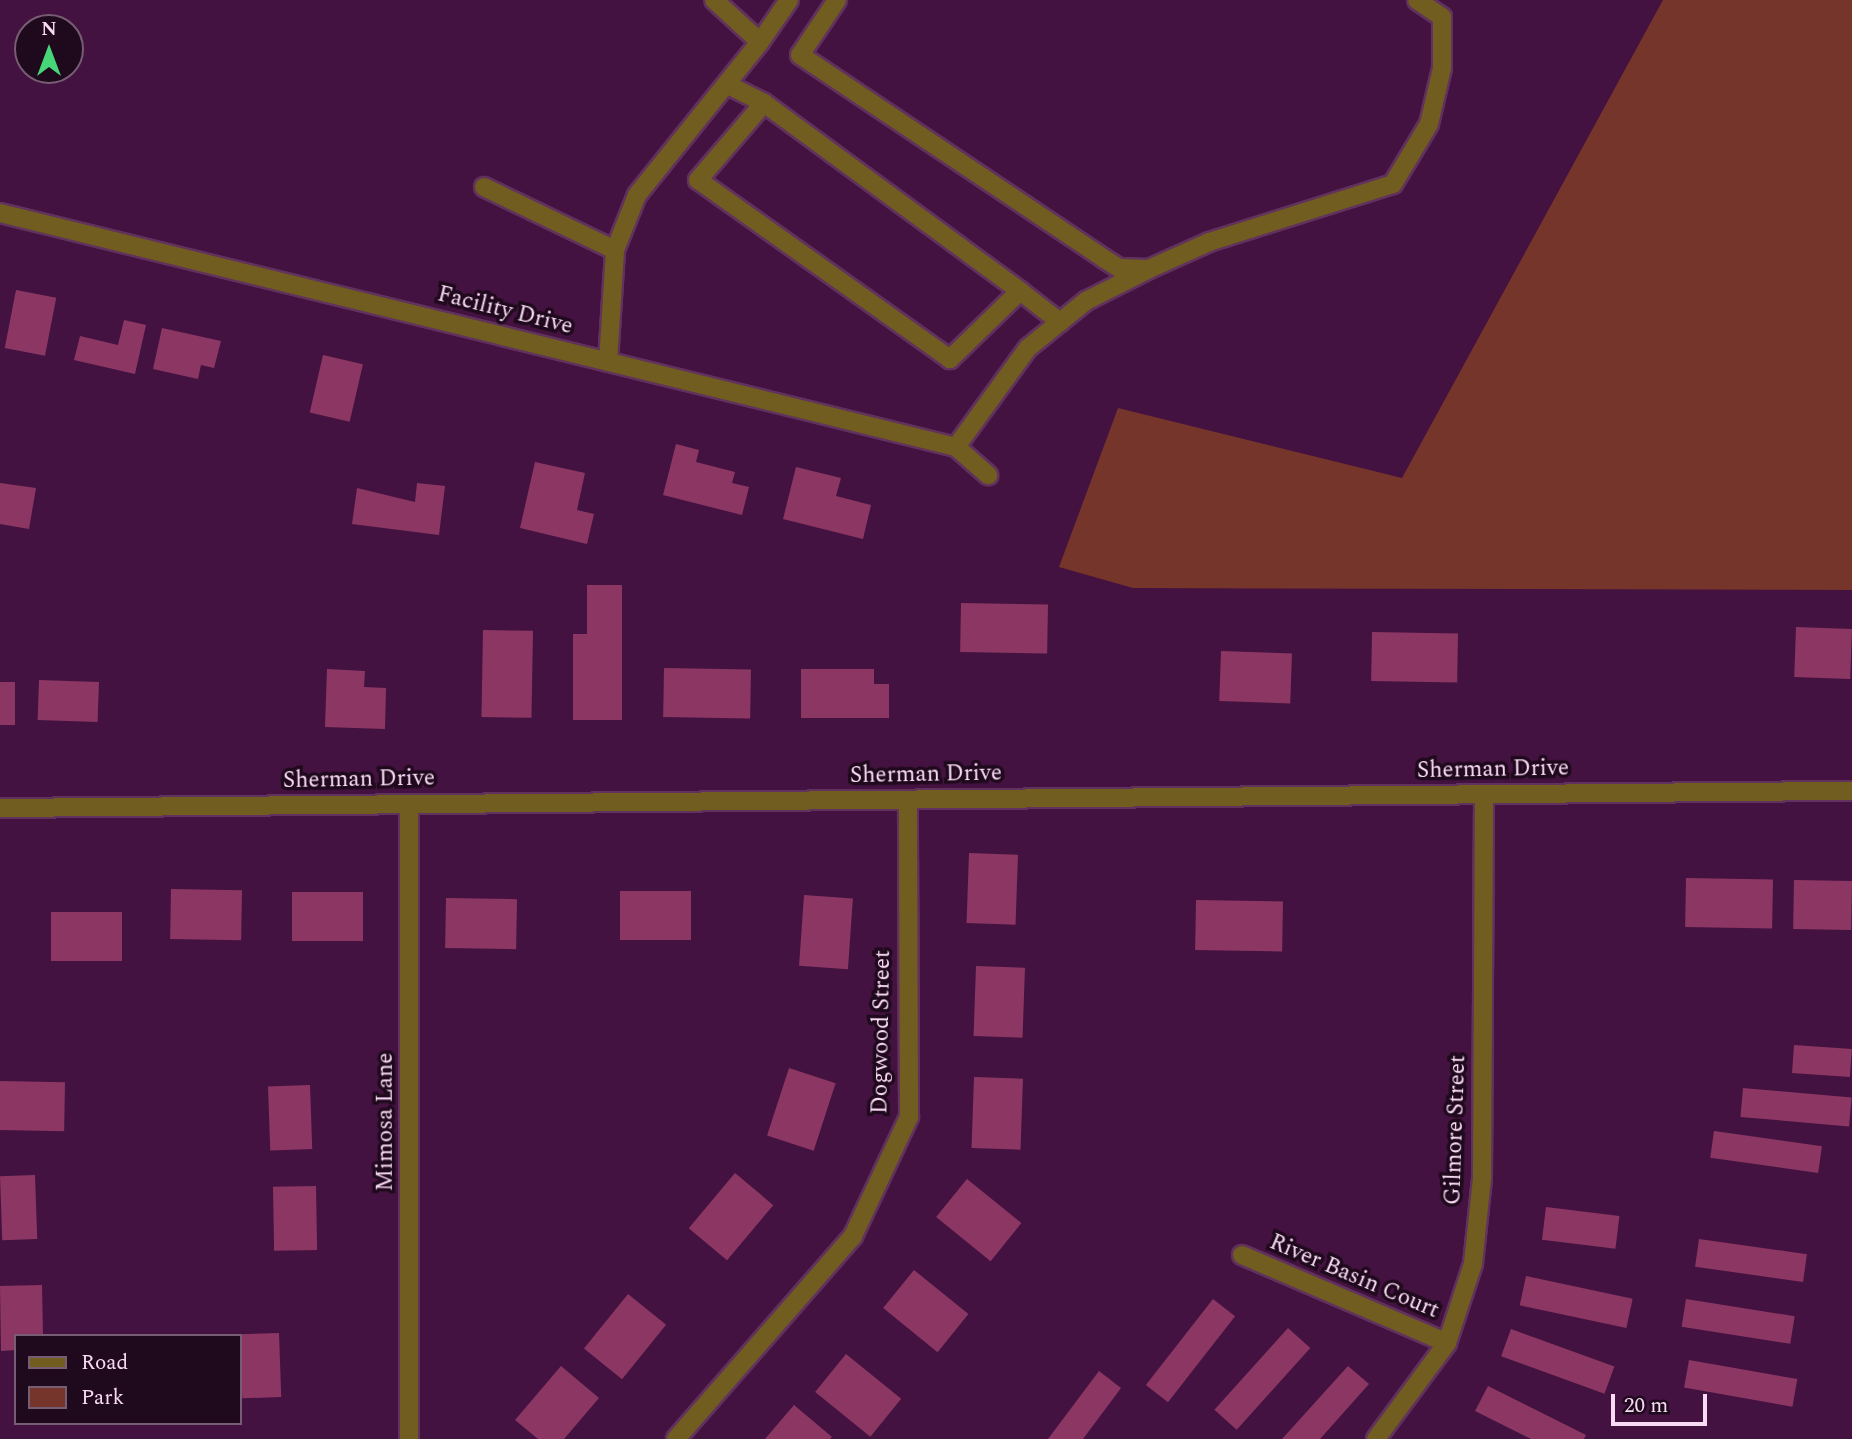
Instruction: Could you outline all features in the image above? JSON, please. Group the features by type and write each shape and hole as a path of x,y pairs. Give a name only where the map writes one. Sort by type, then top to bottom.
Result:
{"street":[{"path":"713,0 760,42"},
{"path":"608,362 615,250 636,195 670,146 728,85 789,0"},
{"path":"837,0 800,55 1119,268 1149,268"},
{"path":"1417,0 1442,17"},
{"path":"956,447 1028,348 1060,322 1149,268 1209,243 1393,184 1429,124 1442,68 1442,17 1436,0"},
{"path":"728,85 764,103 1060,322"},
{"path":"764,103 698,180 950,359 1020,291"},
{"path":"484,187 615,250"},
{"name":"Facility Drive","path":"0,213 956,447 988,475"},
{"name":"Sherman Drive","path":"0,808 1852,791"},
{"name":"Gilmore Street","path":"1377,1439 1447,1343 1473,1264 1482,1178 1484,794"},
{"name":"Dogwood Street","path":"676,1439 853,1236 909,1117 908,800"},
{"name":"Mimosa Lane","path":"409,804 409,1439"},
{"name":"River Basin Court","path":"1242,1255 1447,1343"}],"green space":[{"path":"1663,0 1852,0 1852,590 1133,588 1059,567 1118,408 1402,478"}],"building":[{"path":"16,290 56,298 45,356 5,348"},
{"path":"124,320 146,325 135,374 74,360 80,336 118,345"},
{"path":"162,328 221,341 214,368 201,365 198,379 153,369"},
{"path":"323,355 363,364 350,422 310,412"},
{"path":"676,444 699,450 696,462 735,472 732,483 749,487 742,515 663,495"},
{"path":"535,462 585,473 577,510 594,514 587,544 520,528"},
{"path":"796,467 841,478 836,496 871,505 863,539 783,519"},
{"path":"0,483 36,488 29,529 0,524"},
{"path":"417,483 445,486 439,535 352,524 357,488 415,502"},
{"path":"587,585 622,585 622,720 573,720 573,634 587,634"},
{"path":"961,603 1048,605 1047,654 960,652"},
{"path":"1796,627 1852,629 1850,679 1794,677"},
{"path":"483,630 533,631 531,718 481,717"},
{"path":"1372,632 1458,634 1457,682 1371,681"},
{"path":"1221,651 1292,653 1290,703 1219,701"},
{"path":"664,668 751,670 750,719 663,717"},
{"path":"327,669 365,671 364,687 386,688 385,729 325,727"},
{"path":"801,669 874,669 874,684 889,684 889,718 801,718"},
{"path":"39,680 99,682 98,722 38,720"},
{"path":"0,682 15,682 15,725 0,725"},
{"path":"969,853 1018,855 1016,925 967,923"},
{"path":"1686,878 1773,880 1772,929 1685,927"},
{"path":"1794,880 1852,881 1851,930 1793,929"},
{"path":"171,889 242,890 241,940 170,939"},
{"path":"620,891 691,891 691,940 620,940"},
{"path":"292,892 363,892 363,941 292,941"},
{"path":"804,895 853,898 848,969 799,966"},
{"path":"446,898 517,899 516,949 445,948"},
{"path":"1196,900 1283,902 1282,952 1195,950"},
{"path":"51,912 122,912 122,961 51,961"},
{"path":"976,966 1025,968 1023,1038 974,1036"},
{"path":"1794,1045 1852,1049 1850,1077 1792,1073"},
{"path":"789,1068 836,1083 814,1151 767,1136"},
{"path":"974,1077 1023,1079 1020,1150 972,1148"},
{"path":"0,1081 65,1082 64,1131 0,1130"},
{"path":"310,1085 312,1149 270,1150 268,1086"},
{"path":"1743,1088 1852,1097 1849,1126 1740,1117"},
{"path":"1714,1131 1822,1146 1818,1173 1710,1158"},
{"path":"735,1173 773,1205 727,1260 689,1228"},
{"path":"35,1175 37,1239 2,1240 0,1176"},
{"path":"967,1179 1021,1223 991,1261 936,1217"},
{"path":"316,1186 317,1250 274,1251 273,1187"},
{"path":"1546,1207 1619,1216 1615,1249 1542,1240"},
{"path":"1699,1239 1807,1254 1803,1282 1695,1267"},
{"path":"914,1270 968,1314 938,1352 883,1308"},
{"path":"1526,1276 1633,1299 1626,1328 1520,1305"},
{"path":"42,1285 43,1334 14,1334 14,1350 1,1351 0,1286"},
{"path":"628,1294 666,1325 622,1379 584,1348"},
{"path":"1213,1299 1235,1316 1168,1402 1146,1385"},
{"path":"1686,1299 1795,1316 1790,1344 1682,1327"},
{"path":"1288,1328 1310,1348 1237,1430 1214,1410"},
{"path":"1511,1329 1614,1367 1604,1394 1501,1356"},
{"path":"279,1333 281,1397 242,1398 242,1334"},
{"path":"846,1354 901,1399 870,1437 815,1392"},
{"path":"1689,1360 1797,1379 1792,1407 1684,1388"},
{"path":"561,1366 599,1398 564,1439 538,1439 515,1420"},
{"path":"1348,1366 1369,1384 1320,1439 1282,1439"},
{"path":"1099,1371 1121,1388 1083,1439 1048,1439"},
{"path":"1488,1386 1586,1435 1584,1439 1531,1439 1475,1411"},
{"path":"794,1405 832,1437 765,1439"}]}
